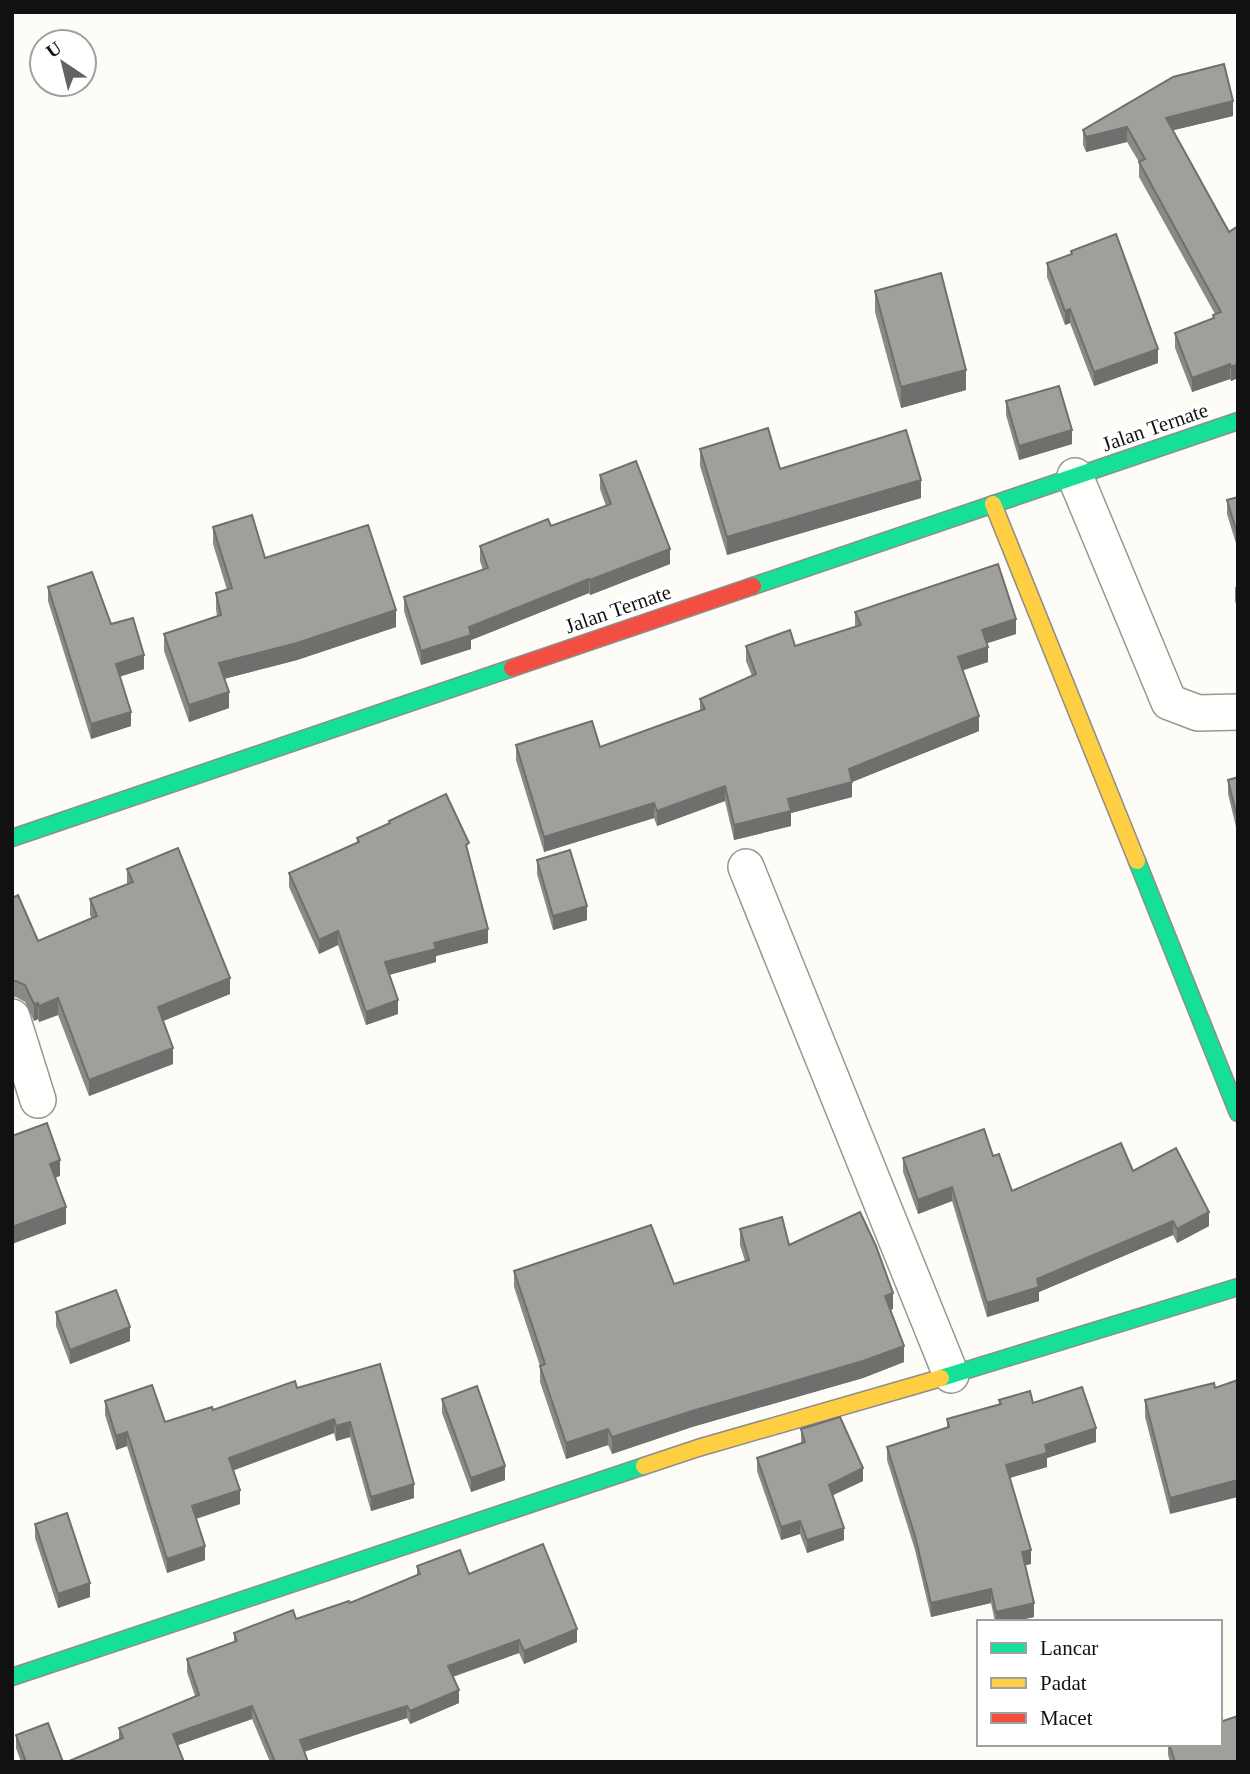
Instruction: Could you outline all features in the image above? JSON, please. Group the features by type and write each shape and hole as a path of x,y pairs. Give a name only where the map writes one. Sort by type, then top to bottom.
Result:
{"street":[{"name":"Jalan Ternate","path":"12,838 1238,421"},
{"path":"1075,476 1169,702 1198,713 1238,712"},
{"path":"993,504 1238,1113"},
{"path":"746,867 951,1375"},
{"path":"12,1017 37,1100"},
{"path":"12,1677 698,1448 951,1375 1238,1287"}],"building":[{"path":"1224,64 1233,101 1166,118 1229,232 1238,226 1238,364 1231,367 1230,364 1192,378 1175,333 1214,318 1213,315 1221,312 1139,162 1145,159 1127,127 1086,137 1083,130 1173,77"},
{"path":"1116,234 1158,349 1094,372 1070,309 1065,311 1047,263"},
{"path":"941,273 966,370 901,387 875,291"},
{"path":"1059,386 1072,430 1019,446 1006,401"},
{"path":"768,428 780,469 906,430 921,480 727,537 700,449"},
{"path":"636,461 670,549 469,627 471,635 421,651 404,597 488,568 480,546 548,519 551,526 611,504 600,475"},
{"path":"1238,497 1238,536 1227,500"},
{"path":"252,515 265,558 368,525 396,610 297,643 219,663 229,692 189,705 164,634 221,615 216,593 232,588 213,527"},
{"path":"998,564 1016,619 982,630 988,647 958,657 979,716 849,769 852,782 788,799 791,811 734,825 725,786 657,811 654,803 544,837 516,745 592,721 600,747 705,709 700,699 756,674 746,646 790,630 795,646 861,625 855,612"},
{"path":"92,572 111,624 133,618 144,655 116,664 131,712 91,724 48,587"},
{"path":"1238,777 1238,821 1228,780"},
{"path":"446,794 469,843 466,845 488,929 434,943 436,949 385,962 398,1000 366,1012 338,931 319,940 289,873 359,842 357,838"},
{"path":"178,848 230,978 158,1007 173,1048 89,1080 58,998 39,1006 38,1003 34,1004 25,985 12,981 12,898 18,895 38,941 97,916 90,899 133,882 127,869"},
{"path":"570,850 587,906 553,916 537,860"},
{"path":"47,1123 60,1160 50,1164 66,1207 12,1227 12,1136"},
{"path":"984,1129 993,1156 999,1154 1012,1191 1121,1143 1133,1171 1176,1148 1209,1212 1177,1229 1173,1221 1037,1279 1039,1287 987,1303 952,1187 918,1200 903,1158"},
{"path":"860,1212 893,1293 885,1296 904,1346 863,1361 612,1437 608,1429 566,1443 540,1366 545,1364 514,1271 651,1225 674,1284 749,1260 740,1229 782,1217 789,1245"},
{"path":"116,1290 130,1327 70,1350 56,1312"},
{"path":"380,1364 414,1484 371,1497 350,1422 336,1426 334,1419 229,1458 240,1490 192,1506 205,1546 167,1559 127,1432 116,1436 105,1401 152,1385 165,1422 212,1407 213,1410 295,1381 297,1388"},
{"path":"1238,1380 1238,1480 1170,1498 1145,1400 1214,1383 1215,1388"},
{"path":"477,1386 505,1466 471,1478 442,1399"},
{"path":"1082,1387 1096,1428 1045,1445 1047,1453 1006,1465 1031,1550 1022,1552 1034,1603 996,1612 991,1589 931,1603 915,1536 887,1447 949,1427 947,1419 1001,1404 999,1400 1030,1391 1033,1403"},
{"path":"840,1417 863,1468 829,1485 844,1528 807,1540 800,1521 781,1527 757,1458 805,1442 801,1429"},
{"path":"67,1513 90,1583 58,1594 35,1524"},
{"path":"543,1544 577,1629 524,1651 519,1640 448,1666 459,1690 410,1711 407,1706 300,1740 308,1762 275,1762 252,1706 173,1734 184,1762 67,1762 123,1738 119,1728 199,1695 187,1659 237,1641 234,1633 293,1610 296,1619 349,1601 350,1603 420,1574 417,1566 460,1550 469,1574"},
{"path":"1238,1716 1238,1762 1175,1762 1170,1746 1222,1746 1222,1721"},
{"path":"48,1723 63,1762 26,1762 16,1735"}],"traffic: fast":[{"path":"753,586 1238,421"},
{"path":"12,838 512,668"},
{"path":"1137,861 1238,1113"},
{"path":"941,1378 1238,1287"},
{"path":"12,1677 644,1466"}],"traffic: slow":[{"path":"993,504 1137,861"},
{"path":"644,1466 941,1378"}],"traffic: jam":[{"path":"512,668 753,586"}]}
